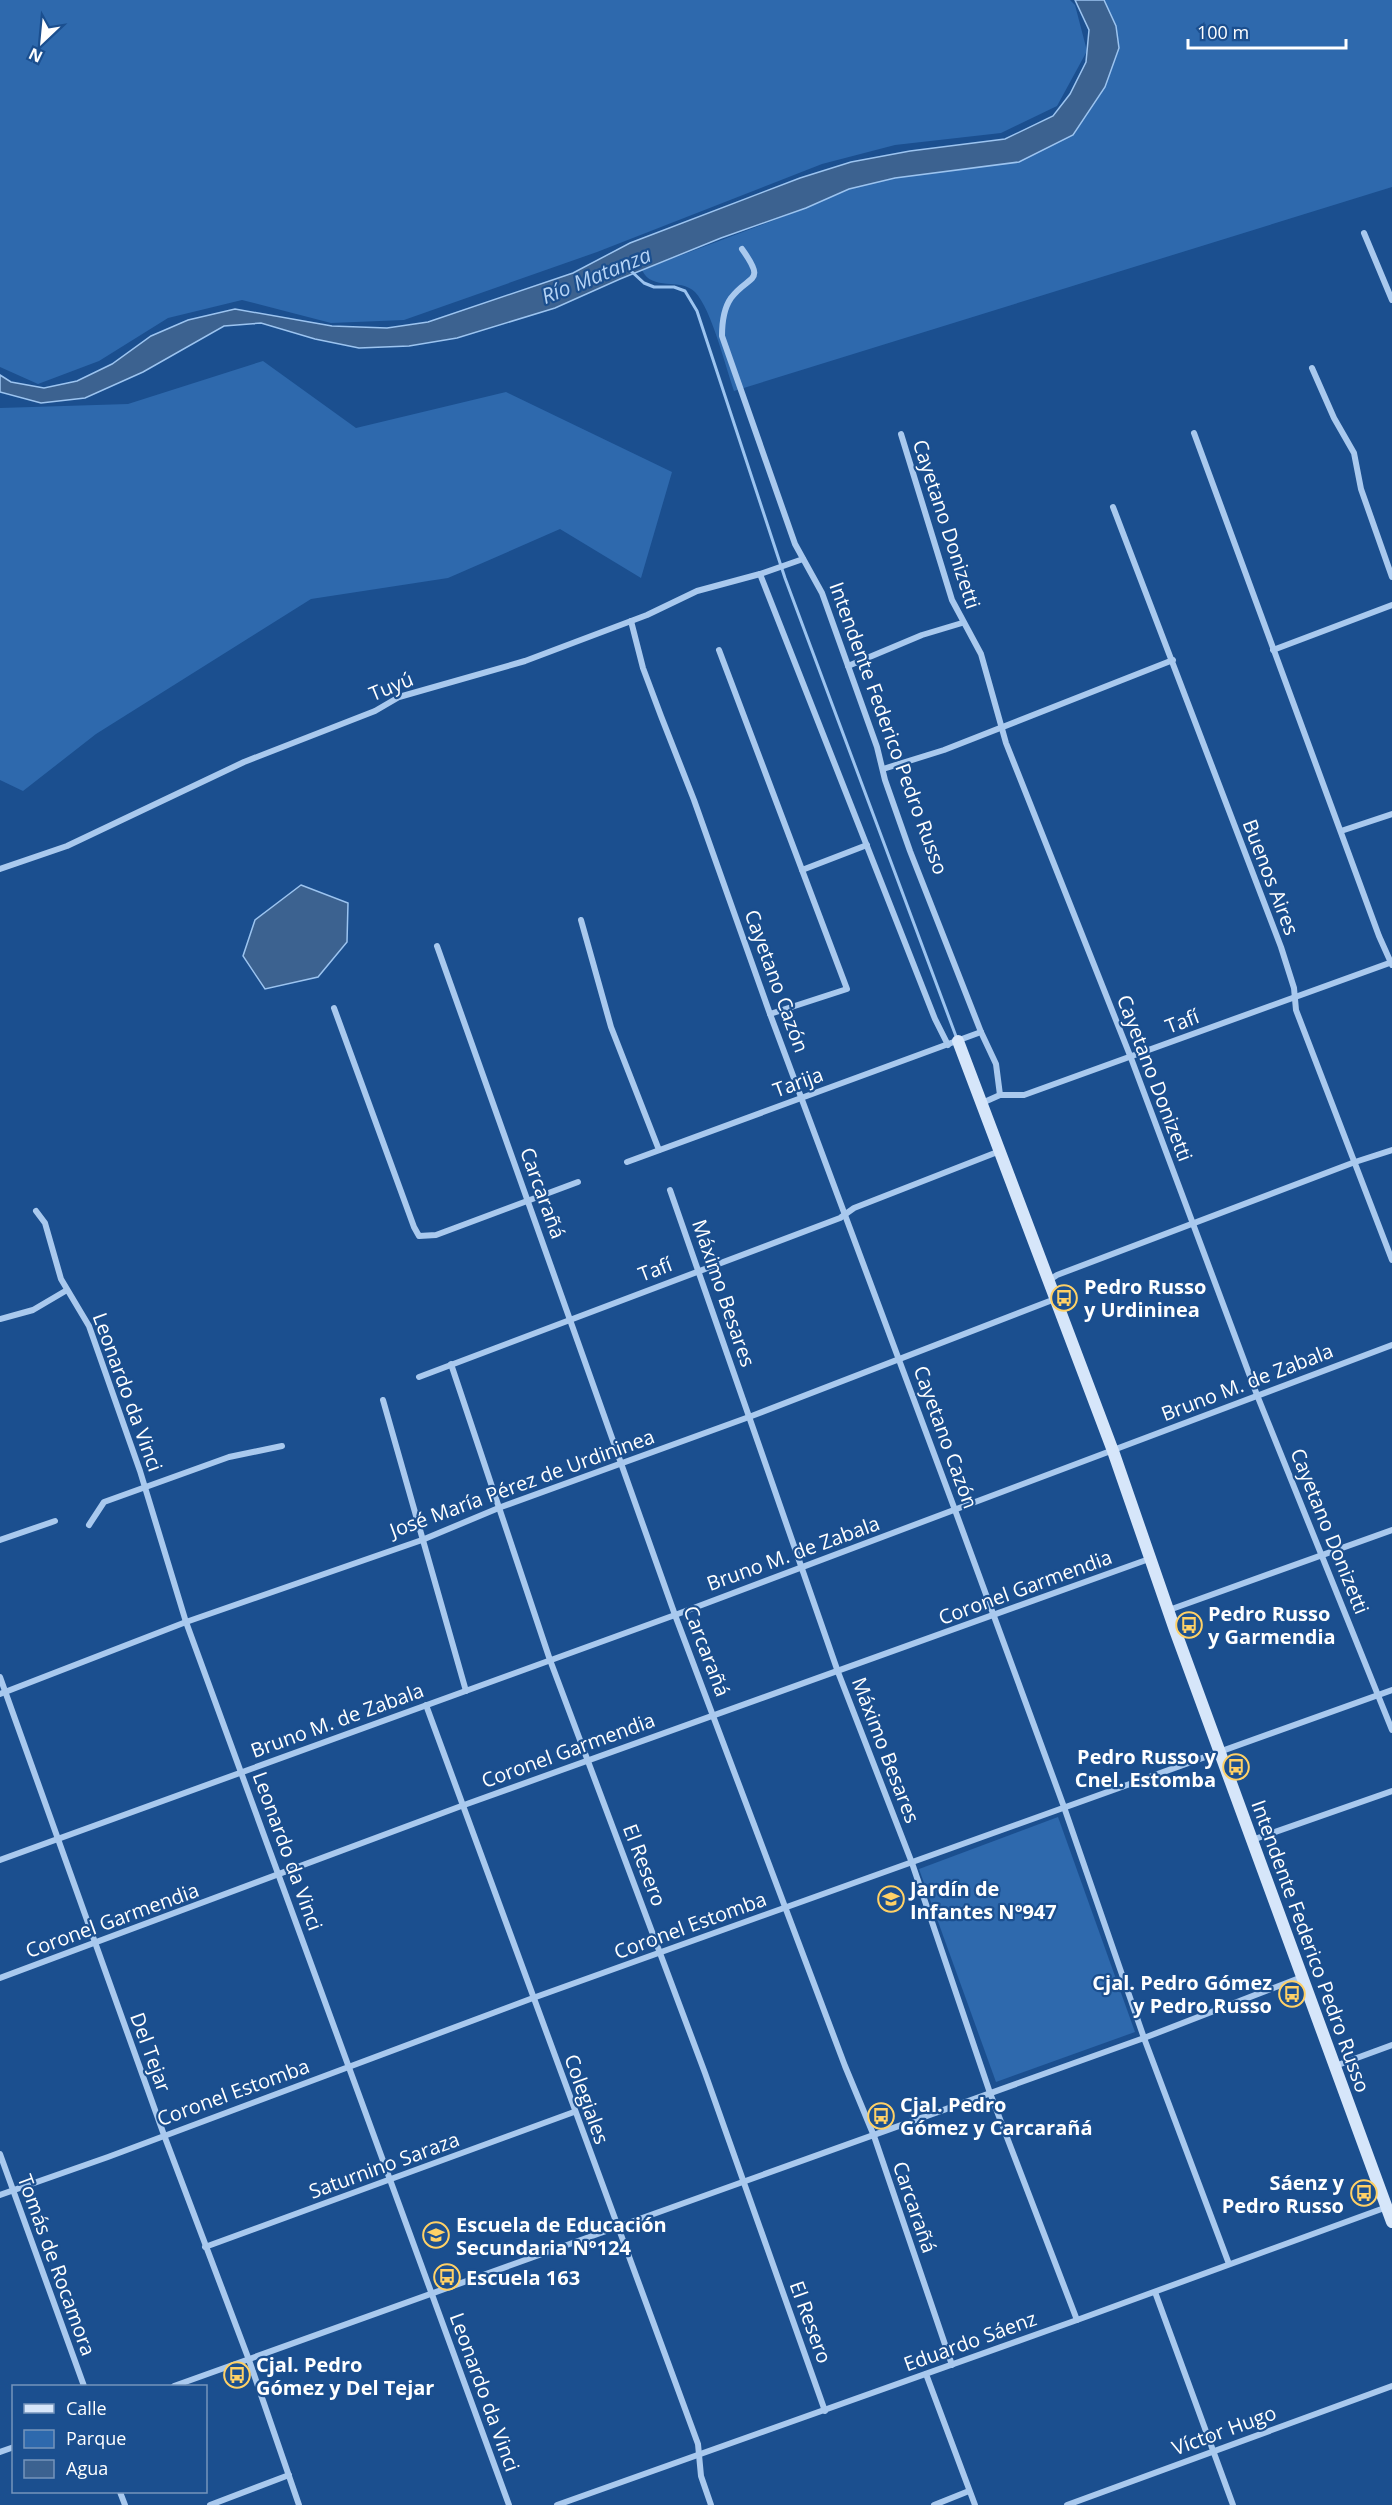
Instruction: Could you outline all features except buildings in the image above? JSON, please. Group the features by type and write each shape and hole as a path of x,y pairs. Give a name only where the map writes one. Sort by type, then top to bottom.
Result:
{"street":[{"path":"1364,232 1392,300"},
{"name":"Intendente Federico Pedro Russo","path":"742,249 753,264 753,277 750,283 730,300 723,319 722,336 795,544 822,593 877,747 906,840 981,1032 996,1064 1000,1095"},
{"path":"1312,369 1334,418 1354,453 1362,489 1392,576"},
{"path":"1194,433 1379,936 1392,963"},
{"name":"Cayetano Donizetti","path":"901,434 952,600 962,623 981,654 1001,727 1131,1058 1257,1395 1392,1730"},
{"name":"Buenos Aires","path":"1113,507 1281,947 1295,996 1296,1010 1392,1260"},
{"name":"Tuyú","path":"0,869 67,846 244,762 375,711 399,697 525,661 631,621 697,591 760,574 803,559"},
{"path":"760,574 935,1019 953,1043"},
{"path":"1273,650 1392,605"},
{"name":"Cayetano Cazón","path":"631,621 647,677 994,1616 1064,1807 1144,2038 1229,2265"},
{"path":"848,666 922,635 962,623"},
{"path":"719,650 847,989 770,1014"},
{"path":"882,769 944,750 1173,660"},
{"path":"1341,831 1392,814"},
{"path":"802,870 867,845"},
{"path":"581,920 611,1027 659,1150"},
{"name":"Carcarañá","path":"437,946 675,1615 874,2136 952,2365"},
{"name":"Tafí","path":"982,1103 1000,1095 1024,1095 1392,963"},
{"path":"334,1008 419,1236 436,1235 578,1182"},
{"name":"Tarija","path":"627,1162 981,1032"},
{"name":"Intendente Federico Pedro Russo","path":"953,1043 982,1103 1001,1151 1113,1451 1219,1753 1389,2206 1392,2222"},
{"path":"1048,1281 1057,1275 1193,1223 1392,1150"},
{"name":"Tafí","path":"419,1377 840,1218 854,1208 1001,1151"},
{"name":"Máximo Besares","path":"670,1190 838,1672 912,1863 990,2093 1077,2320"},
{"name":"Leonardo da Vinci","path":"36,1211 45,1223 66,1290 89,1326 145,1487 186,1622 347,2068 391,2180 509,2505"},
{"path":"0,1319 33,1310 66,1290"},
{"name":"José María Pérez de Urdininea","path":"3,1693 186,1622 422,1540 501,1507 749,1417 1055,1299"},
{"name":"Bruno M. de Zabala","path":"0,1860 675,1615 1392,1345"},
{"name":"El Resero","path":"451,1364 501,1507 550,1660 660,1953 825,2410"},
{"path":"383,1400 466,1691"},
{"path":"89,1525 104,1502 229,1458 282,1446"},
{"path":"0,1540 54,1521"},
{"path":"1168,1610 1392,1530"},
{"name":"Coronel Garmendia","path":"0,1978 279,1876 464,1805 1149,1559"},
{"name":"Del Tejar","path":"0,1677 3,1693 205,2247 249,2360 299,2505"},
{"name":"Coronel Estomba","path":"0,2195 533,1998 1392,1690"},
{"name":"Colegiales","path":"426,1705 700,2454 701,2476 711,2505"},
{"path":"1252,1840 1392,1791"},
{"path":"177,2385 874,2136 1144,2038 1302,1977"},
{"path":"1335,2066 1392,2045"},
{"name":"Saturnino Saraza","path":"205,2247 574,2112"},
{"name":"Tomás de Rocamora","path":"0,2154 84,2385"},
{"name":"Eduardo Sáenz","path":"557,2505 952,2365 1389,2206"},
{"path":"1155,2292 1233,2505"},
{"path":"926,2374 975,2505"},
{"name":"Víctor Hugo","path":"1066,2505 1392,2386"},
{"path":"210,2505 289,2475"},
{"path":"934,2505 969,2491"}],"green space":[{"path":"0,0 1070,0 1075,5 1087,51 1057,106 1001,133 895,145 822,164 597,252 404,320 331,323 242,300 168,318 99,361 38,384 0,367"},
{"path":"1104,0 1392,0 1392,187 734,391 707,312 695,292 682,285 652,281 642,270 806,208 849,189 895,178 948,170 1073,135 1116,26"},
{"path":"263,361 356,428 506,392 672,472 641,578 560,529 448,578 311,599 96,734 23,791 0,780 0,408 128,404"},
{"path":"1058,1817 1135,2032 996,2082 919,1869"}],"water":[{"name":"Río Matanza","path":"1075,0 1104,0 1116,26 1119,48 1105,87 1073,135 1019,162 895,178 849,189 806,208 721,238 555,308 457,338 409,346 359,348 315,339 261,323 224,326 143,372 85,398 41,403 0,392 0,375 11,382 44,388 77,381 112,364 151,336 188,320 235,309 332,326 387,328 428,322 573,273 630,243 800,178 851,162 910,151 1005,139 1053,116 1070,94 1086,62 1089,30"},
{"path":"301,885 348,903 347,942 318,977 265,989 243,956 255,920"}],"waterway":[{"name":"Río Matanza","path":"631,271 644,283 654,287 674,287 685,291 697,311 785,578 957,1039"}],"place":[{"name":"Pedro Russo y Urdininea","path":"1064,1298"},
{"name":"Pedro Russo y Garmendia","path":"1189,1625"},
{"name":"Pedro Russo y Cnel. Estomba","path":"1236,1767"},
{"name":"Jardín de Infantes Nº947","path":"891,1899"},
{"name":"Cjal. Pedro Gómez y Pedro Russo","path":"1292,1994"},
{"name":"Cjal. Pedro Gómez y Carcarañá","path":"881,2116"},
{"name":"Sáenz y Pedro Russo","path":"1364,2193"},
{"name":"Escuela de Educación Secundaria Nº124","path":"436,2235"},
{"name":"Escuela 163","path":"447,2277"},
{"name":"Cjal. Pedro Gómez y Del Tejar","path":"237,2375"}]}
